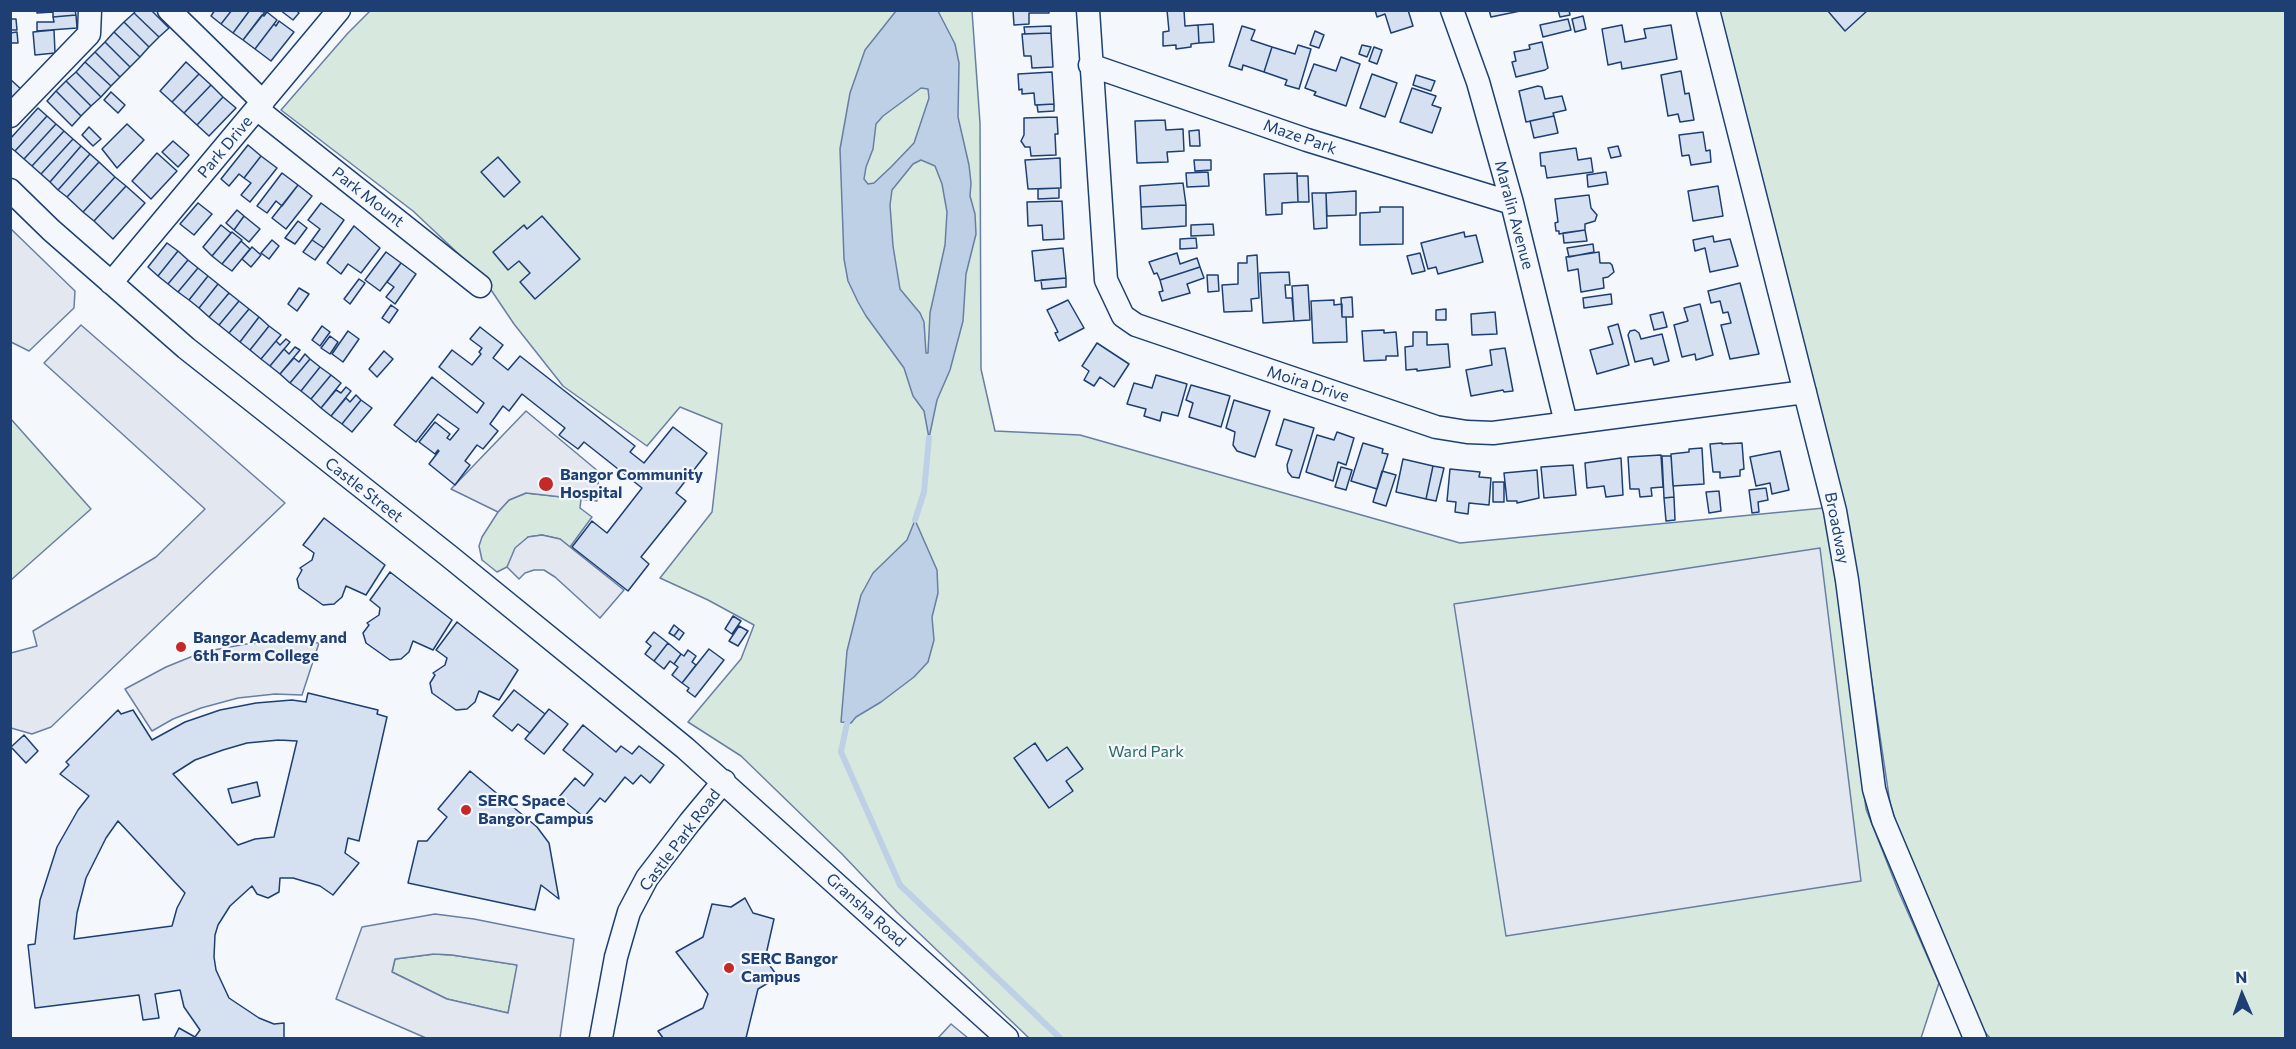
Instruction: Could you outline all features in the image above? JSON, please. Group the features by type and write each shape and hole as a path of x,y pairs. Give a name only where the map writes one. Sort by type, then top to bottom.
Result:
{"street":[{"path":"10,116 89,34 90,10"},
{"name":"Park Mount","path":"169,10 260,106 480,286"},
{"name":"Park Drive","path":"111,283 339,10"},
{"name":"Moira Drive","path":"1088,10 1106,280 1122,316 1136,325 1436,427 1467,432 1493,433 1805,392"},
{"name":"Maralin Avenue","path":"1452,10 1478,82 1512,203 1566,423"},
{"name":"Broadway","path":"1708,10 1835,511 1847,580 1874,789 1884,820 1975,1038"},
{"name":"Maze Park","path":"1090,65 1328,146 1512,203"},
{"name":"Castle Street","path":"10,190 195,356 449,556 724,781"},
{"name":"Castle Park Road","path":"600,1038 616,957 629,912 647,878 724,781"},
{"name":"Gransha Road","path":"724,781 1007,1038"}],"green space":[{"name":"Ward Park","path":"370,11 972,11 980,123 981,369 995,431 1080,435 1460,543 1824,508 1846,646 1866,809 1898,890 1939,983 1921,1038 1029,1038 897,912 842,854 741,756 688,722 741,659 754,625 660,578 712,512 722,424 680,407 647,446 563,386 514,324 481,275 413,211 281,110"},
{"path":"1715,11 2285,11 2285,1038 1990,1038 1984,1031 1912,875 1890,803 1850,535"},
{"path":"10,418 91,509 11,580 10,580"},
{"path":"526,493 581,499 580,508 592,517 570,547 560,539 542,535 528,537 507,567 497,572 482,560 479,546 482,537 498,512 509,500"},
{"path":"434,954 518,965 508,1013 447,999 392,972 395,959"}],"shaded area":[{"path":"11,229 75,291 74,308 29,351 11,342"},
{"path":"81,325 285,503 51,727 32,734 11,728 11,653 37,646 33,631 156,557 205,509 44,363"},
{"path":"526,411 599,472 597,501 526,493 509,500 498,512 451,489"},
{"path":"542,535 560,539 624,590 600,618 555,577 544,570 525,573 519,579 507,567 515,548 528,537"},
{"path":"1820,548 1861,881 1506,936 1454,604"},
{"path":"285,641 319,643 302,695 275,694 238,698 201,708 173,719 152,731 125,689 166,667 203,652 246,644"},
{"path":"435,914 474,919 574,939 560,1038 426,1038 336,999 362,927","holes":["434,954 517,965 508,1013 447,999 392,972 395,959"]},
{"path":"951,1024 968,1038 938,1038"}],"water":[{"path":"896,11 938,11 955,44 959,63 958,117 969,165 970,196 975,214 976,234 966,274 963,321 950,370 937,400 929,438 924,411 913,396 904,368 858,302 848,281 844,259 840,149 850,93 865,50","holes":["921,88 928,89 929,98 914,143 874,183 868,184 864,179 873,149 876,124 883,116","921,160 935,166 942,184 947,212 945,245 930,313 928,353 926,353 924,322 920,313 900,289 893,246 890,205 892,190 913,164"]},
{"path":"915,520 937,570 938,593 932,617 934,640 928,662 914,677 881,702 856,717 851,723 841,722 847,651 861,595 873,573 907,540"}],"building":[{"path":"37,10 75,10 76,15 53,17 53,12 37,13"},
{"path":"136,10 151,10 169,28 159,37 134,13"},
{"path":"215,10 232,10 221,24 211,16"},
{"path":"232,10 250,10 233,33 221,24"},
{"path":"250,10 265,12 243,40 233,33"},
{"path":"280,10 296,10 299,13 293,20"},
{"path":"1013,10 1049,10 1049,13 1029,13 1029,24 1014,25"},
{"path":"1167,10 1184,10 1185,26 1198,25 1199,43 1191,44 1191,47 1176,49 1176,45 1163,46 1163,32 1169,31"},
{"path":"1375,10 1408,10 1413,26 1391,33 1385,14 1377,17"},
{"path":"1489,10 1525,10 1491,17"},
{"path":"1558,10 1569,10 1570,15 1560,17"},
{"path":"1827,10 1868,10 1845,31"},
{"path":"267,12 277,20 255,49 243,40 262,15 264,16"},
{"path":"134,13 159,37 149,47 124,22"},
{"path":"76,15 77,28 37,31 37,22 54,22 53,17"},
{"path":"1583,16 1586,29 1575,32 1572,19"},
{"path":"10,19 16,19 17,30 10,30"},
{"path":"1568,19 1571,30 1543,37 1540,25"},
{"path":"279,21 294,32 271,61 255,49 274,24 276,26"},
{"path":"124,22 149,47 140,57 114,32"},
{"path":"1213,24 1214,42 1199,43 1198,25"},
{"path":"1622,25 1625,42 1646,38 1644,29 1671,25 1677,59 1622,69 1621,62 1608,65 1602,29"},
{"path":"1051,26 1051,33 1025,34 1024,27"},
{"path":"1242,26 1255,30 1251,40 1272,47 1264,72 1243,65 1242,70 1229,66"},
{"path":"54,30 55,53 35,55 33,32"},
{"path":"1315,31 1324,35 1319,48 1310,45"},
{"path":"17,32 18,43 10,43 10,33"},
{"path":"114,32 140,57 130,67 105,42"},
{"path":"1051,33 1053,67 1032,68 1031,56 1024,56 1022,34"},
{"path":"105,42 130,67 120,77 95,52"},
{"path":"1542,42 1548,68 1516,77 1512,62 1516,61 1514,52 1530,49 1529,45"},
{"path":"1298,45 1311,49 1299,89 1285,85 1287,80 1264,72 1272,47 1295,54"},
{"path":"1362,45 1371,47 1367,57 1359,54"},
{"path":"1374,47 1382,50 1377,64 1369,61"},
{"path":"95,52 120,77 111,86 85,62"},
{"path":"1341,57 1360,64 1346,106 1314,95 1316,92 1305,88 1314,64 1336,71"},
{"path":"85,62 111,86 101,97 76,72"},
{"path":"186,62 199,74 172,102 160,91"},
{"path":"1681,71 1685,94 1689,93 1694,120 1680,122 1678,114 1668,116 1661,75"},
{"path":"76,72 101,97 91,106 66,81"},
{"path":"1052,72 1054,104 1035,105 1034,93 1022,94 1022,89 1019,90 1018,74"},
{"path":"199,74 211,85 184,113 172,102"},
{"path":"1372,74 1397,83 1385,117 1360,108"},
{"path":"1416,75 1435,81 1431,91 1413,85"},
{"path":"10,79 22,90 10,103"},
{"path":"66,81 91,106 81,116 56,91"},
{"path":"211,85 223,97 197,125 184,113"},
{"path":"1542,87 1545,99 1562,96 1566,110 1553,113 1554,116 1526,122 1519,91"},
{"path":"1412,88 1436,96 1432,105 1441,108 1432,133 1400,122"},
{"path":"56,91 81,116 72,126 47,101"},
{"path":"111,92 125,105 118,113 104,100"},
{"path":"223,97 236,108 209,136 197,125"},
{"path":"1054,104 1054,111 1038,112 1037,105"},
{"path":"38,108 47,116 15,151 10,147 10,139"},
{"path":"47,116 56,124 24,159 15,151"},
{"path":"1554,116 1558,133 1534,138 1530,121"},
{"path":"1057,117 1056,155 1031,156 1030,147 1025,147 1021,141 1024,135 1024,118"},
{"path":"1165,120 1166,130 1183,129 1184,151 1167,152 1168,162 1137,163 1135,121"},
{"path":"56,124 64,131 32,166 24,159"},
{"path":"127,124 144,140 117,168 102,149"},
{"path":"89,127 101,139 93,146 82,135"},
{"path":"1199,130 1200,146 1190,146 1189,131"},
{"path":"64,131 73,139 41,174 32,166"},
{"path":"1703,132 1706,151 1710,150 1711,162 1691,165 1689,155 1682,156 1679,135"},
{"path":"73,139 81,146 50,182 41,174"},
{"path":"173,141 189,155 178,167 162,152"},
{"path":"248,145 261,156 244,178 239,174 229,186 221,179"},
{"path":"81,146 90,154 58,190 50,182"},
{"path":"1618,146 1621,156 1611,158 1608,148"},
{"path":"1576,148 1578,160 1591,158 1593,172 1547,178 1545,166 1541,166 1540,153"},
{"path":"157,153 177,171 151,199 132,181"},
{"path":"90,154 99,162 67,197 58,190"},
{"path":"261,156 277,168 250,202 241,195 251,183 244,178"},
{"path":"498,157 520,182 504,197 481,172"},
{"path":"1060,158 1061,188 1028,189 1025,160"},
{"path":"1194,160 1211,160 1211,170 1195,171"},
{"path":"99,162 115,177 83,212 67,197"},
{"path":"1208,172 1209,186 1187,187 1186,173"},
{"path":"1606,172 1608,184 1588,187 1587,175"},
{"path":"282,173 298,185 282,206 276,201 267,213 257,206"},
{"path":"1297,173 1298,202 1282,203 1282,214 1266,215 1264,174"},
{"path":"1297,176 1308,176 1309,202 1298,202"},
{"path":"115,177 126,186 94,221 83,212"},
{"path":"1183,183 1186,205 1141,207 1140,186"},
{"path":"298,185 312,196 286,229 272,218"},
{"path":"126,186 145,203 113,239 94,221"},
{"path":"1718,186 1723,216 1693,221 1688,191"},
{"path":"1059,188 1059,198 1038,199 1038,189"},
{"path":"1356,191 1356,215 1327,216 1326,193"},
{"path":"1312,193 1326,193 1327,228 1314,229"},
{"path":"1589,195 1591,208 1597,215 1595,221 1585,224 1585,230 1559,234 1555,223 1558,222 1555,199"},
{"path":"1062,201 1064,239 1043,240 1042,225 1028,226 1027,202"},
{"path":"198,203 212,214 194,235 180,224"},
{"path":"321,203 344,220 324,248 312,240 320,229 308,220"},
{"path":"1186,205 1186,226 1142,229 1141,207"},
{"path":"1380,207 1403,207 1403,244 1360,245 1360,213 1380,212"},
{"path":"237,210 244,216 234,230 226,223"},
{"path":"244,216 260,229 249,242 234,230"},
{"path":"542,216 580,259 535,299 520,282 530,273 519,261 508,270 493,252 524,225 527,229"},
{"path":"298,221 307,228 295,244 285,238"},
{"path":"1213,224 1214,235 1191,236 1191,225"},
{"path":"221,225 231,233 212,256 203,247"},
{"path":"354,226 380,248 361,273 348,264 341,274 327,263"},
{"path":"1585,230 1587,241 1564,243 1563,233"},
{"path":"232,232 242,240 222,264 212,256"},
{"path":"1464,232 1465,237 1476,235 1483,262 1438,274 1436,267 1428,269 1421,243"},
{"path":"1713,236 1714,242 1730,239 1738,266 1710,272 1705,248 1695,251 1693,240"},
{"path":"1196,238 1197,248 1180,249 1180,239"},
{"path":"272,240 279,246 269,259 261,253"},
{"path":"312,240 324,248 315,260 303,252"},
{"path":"241,241 250,249 232,271 222,264"},
{"path":"167,243 178,251 158,276 148,267"},
{"path":"1593,244 1594,252 1569,257 1567,248"},
{"path":"252,247 261,255 251,267 242,259"},
{"path":"1063,248 1066,278 1035,281 1032,251"},
{"path":"178,251 188,260 168,284 158,276"},
{"path":"386,252 401,263 380,291 365,280"},
{"path":"1599,252 1600,263 1610,263 1614,272 1603,278 1604,288 1581,292 1578,269 1568,271 1566,257"},
{"path":"1177,253 1180,264 1197,258 1200,267 1160,280 1157,273 1154,274 1149,262"},
{"path":"1420,253 1425,271 1412,274 1407,256"},
{"path":"1257,255 1259,298 1251,299 1252,311 1224,312 1222,285 1238,284 1238,263 1247,263 1247,256"},
{"path":"188,260 198,268 178,292 168,284"},
{"path":"401,263 416,274 395,304 386,297 394,287 387,282"},
{"path":"1200,267 1204,278 1187,284 1190,293 1162,301 1159,292 1163,291 1160,280"},
{"path":"198,268 208,276 189,300 178,292"},
{"path":"1289,272 1290,285 1285,285 1286,298 1292,298 1294,321 1263,323 1260,273"},
{"path":"1207,275 1218,275 1219,291 1208,292"},
{"path":"208,276 218,284 199,308 189,300"},
{"path":"1066,278 1066,287 1042,289 1041,280"},
{"path":"359,279 365,283 350,304 344,299"},
{"path":"1740,283 1759,354 1730,359 1721,325 1731,323 1728,312 1723,313 1720,301 1711,303 1708,291"},
{"path":"218,284 229,293 209,317 199,308"},
{"path":"1308,285 1310,320 1294,321 1292,286"},
{"path":"299,288 309,294 297,311 288,304"},
{"path":"229,293 239,301 219,325 209,317"},
{"path":"1611,294 1612,304 1584,308 1583,298"},
{"path":"1352,297 1353,317 1342,317 1341,298"},
{"path":"1068,300 1084,328 1059,341 1055,333 1058,332 1047,310"},
{"path":"1334,300 1334,305 1342,304 1342,317 1346,317 1347,342 1313,343 1311,301"},
{"path":"239,301 249,309 229,333 219,325"},
{"path":"1700,304 1713,355 1696,360 1695,354 1682,357 1674,325 1688,321 1684,308"},
{"path":"391,305 398,310 389,323 382,318"},
{"path":"249,309 259,317 240,342 229,333"},
{"path":"1446,309 1446,320 1436,320 1436,310"},
{"path":"1495,312 1497,334 1472,335 1471,314"},
{"path":"1663,312 1667,327 1654,330 1650,315"},
{"path":"259,317 269,326 250,350 240,342"},
{"path":"1618,324 1629,365 1597,374 1590,350 1613,344 1608,327"},
{"path":"269,326 281,335 261,359 250,350"},
{"path":"322,326 330,332 320,346 312,340"},
{"path":"480,327 503,345 493,358 508,370 520,356 635,446 630,452 644,463 673,427 707,453 676,493 686,501 641,557 649,564 628,591 572,547 592,521 607,533 642,488 584,442 578,449 559,435 565,428 522,394 509,411 503,406 490,424 498,431 483,449 477,445 465,461 470,465 455,485 429,464 439,451 435,454 419,442 435,422 450,434 447,438 450,440 459,429 438,414 416,442 394,425 432,377 477,413 484,403 439,367 452,350 472,365 481,354 479,352 482,348 470,339"},
{"path":"1384,330 1384,333 1396,332 1398,356 1386,356 1386,360 1364,361 1362,331"},
{"path":"1635,330 1641,339 1662,334 1669,361 1654,365 1652,358 1635,362 1628,335 1630,331"},
{"path":"348,331 359,339 343,362 332,354"},
{"path":"1413,332 1427,332 1427,345 1448,344 1450,367 1406,370 1405,347 1413,346"},
{"path":"330,336 338,342 330,354 321,348"},
{"path":"286,339 290,342 270,366 261,359 276,341 280,345"},
{"path":"1097,343 1129,364 1114,387 1100,377 1094,386 1084,380 1089,371 1082,366"},
{"path":"295,347 300,350 280,374 270,366 284,349 289,354"},
{"path":"1505,348 1513,391 1504,392 1503,390 1471,396 1466,370 1492,365 1490,350"},
{"path":"384,351 393,359 377,377 369,369"},
{"path":"305,354 310,359 290,383 280,374 294,358 299,362"},
{"path":"310,359 320,367 301,391 290,383"},
{"path":"320,367 331,375 311,399 301,391"},
{"path":"331,375 341,383 321,408 311,399"},
{"path":"1156,375 1187,384 1178,416 1162,412 1160,421 1144,416 1146,409 1127,404 1134,383 1152,388"},
{"path":"1191,385 1230,396 1221,427 1189,417 1193,403 1186,400"},
{"path":"346,387 351,391 331,416 321,408 336,390 341,393"},
{"path":"356,395 361,400 342,424 331,416 346,398 350,402"},
{"path":"361,400 372,408 352,432 342,424"},
{"path":"1234,400 1270,411 1255,457 1237,451 1233,445 1235,432 1226,428"},
{"path":"1284,419 1314,428 1299,478 1292,477 1288,472 1287,465 1292,450 1276,445"},
{"path":"1337,432 1354,438 1346,465 1338,462 1333,481 1306,472 1317,435 1334,440"},
{"path":"1363,443 1383,449 1382,453 1388,454 1377,489 1351,481"},
{"path":"1742,443 1744,469 1740,470 1740,476 1720,478 1720,472 1713,472 1710,444"},
{"path":"1702,448 1704,484 1673,486 1671,454"},
{"path":"1780,451 1789,490 1772,494 1770,483 1756,486 1750,457"},
{"path":"1661,455 1663,487 1651,488 1652,496 1640,497 1639,489 1630,489 1628,457"},
{"path":"1662,456 1671,456 1674,497 1664,498"},
{"path":"1621,458 1623,495 1606,497 1604,486 1587,488 1585,463"},
{"path":"1403,459 1433,466 1426,499 1396,492"},
{"path":"1573,465 1576,495 1544,498 1541,467"},
{"path":"1433,466 1444,468 1436,501 1426,499"},
{"path":"1341,467 1352,470 1346,490 1335,487"},
{"path":"1450,469 1480,472 1479,477 1491,478 1489,505 1469,503 1468,514 1455,512 1456,502 1447,501"},
{"path":"1537,470 1539,498 1517,503 1517,501 1507,501 1504,473"},
{"path":"1382,471 1396,475 1386,506 1373,502"},
{"path":"1493,482 1504,482 1504,502 1493,502"},
{"path":"1766,488 1768,500 1758,502 1759,512 1752,513 1749,490"},
{"path":"1719,491 1721,511 1709,513 1706,492"},
{"path":"1674,497 1675,520 1666,521 1664,498"},
{"path":"324,518 385,565 366,595 346,586 342,597 334,604 323,605 299,588 297,579 302,570 300,568 312,560 314,553 303,545"},
{"path":"390,572 452,620 433,650 413,641 409,652 401,659 390,660 366,643 363,633 369,625 367,623 379,615 380,608 370,600"},
{"path":"733,616 741,621 732,634 725,629"},
{"path":"457,622 518,670 499,700 479,691 475,702 467,709 456,710 432,693 430,683 435,675 433,673 445,665 447,658 436,650"},
{"path":"674,625 679,629 674,636 669,633"},
{"path":"739,626 748,631 738,646 729,641"},
{"path":"679,629 684,633 679,640 674,636"},
{"path":"654,632 668,643 654,661 645,654 651,646 646,642"},
{"path":"668,643 681,654 674,664 670,661 664,669 654,661"},
{"path":"709,649 724,660 695,697 682,683"},
{"path":"688,650 696,656 692,662 696,665 682,683 672,675 678,667 674,664 681,654 684,656"},
{"path":"514,690 545,714 530,733 518,724 512,731 493,716"},
{"path":"308,693 378,710 377,714 387,717 359,841 348,838 345,853 359,863 333,895 320,886 293,878 280,878 279,892 268,898 257,894 252,886 230,906 218,925 214,957 216,970 229,998 259,1018 274,1024 284,1023 284,1038 174,1038 179,1028 195,1037 200,1030 184,1007 180,990 155,994 159,1018 143,1020 139,995 35,1008 28,945 35,944 40,900 57,847 78,810 89,796 60,774 69,765 66,762 118,710 121,714 133,710 152,740 185,722 220,710 256,703 292,700 306,702","holes":["297,741 274,837 255,839 238,845 173,774 195,760 223,750 247,743","118,821 185,893 177,908 172,926 74,939 77,913 86,878 106,838"]},
{"path":"549,709 568,724 544,754 525,739"},
{"path":"583,725 616,752 621,746 632,754 639,746 664,765 650,783 641,775 633,784 625,777 605,802 600,798 584,817 559,797 575,778 584,786 593,774 563,750"},
{"path":"24,735 38,751 26,763 11,747"},
{"path":"1035,743 1047,761 1067,747 1083,769 1066,781 1073,791 1049,808 1014,758"},
{"name":"SERC Space Bangor Campus","path":"470,771 537,827 549,843 559,899 541,885 535,910 408,883 418,841 427,841 447,817 438,809"},
{"path":"257,782 260,796 232,803 228,789"},
{"name":"SERC Bangor Campus","path":"745,898 753,913 774,919 765,959 778,977 758,989 746,1038 663,1038 658,1031 703,1008 708,994 676,952 703,937 712,904 731,907"}],"waterway":[{"path":"915,520 924,492 929,438"},
{"path":"847,723 841,752 900,885 1060,1038"}],"place":[{"name":"Bangor Community Hospital","path":"546,484"},
{"name":"Bangor Academy and 6th Form College","path":"181,647"},
{"name":"SERC Space Bangor Campus","path":"466,810"},
{"name":"SERC Bangor Campus","path":"729,968"}]}
